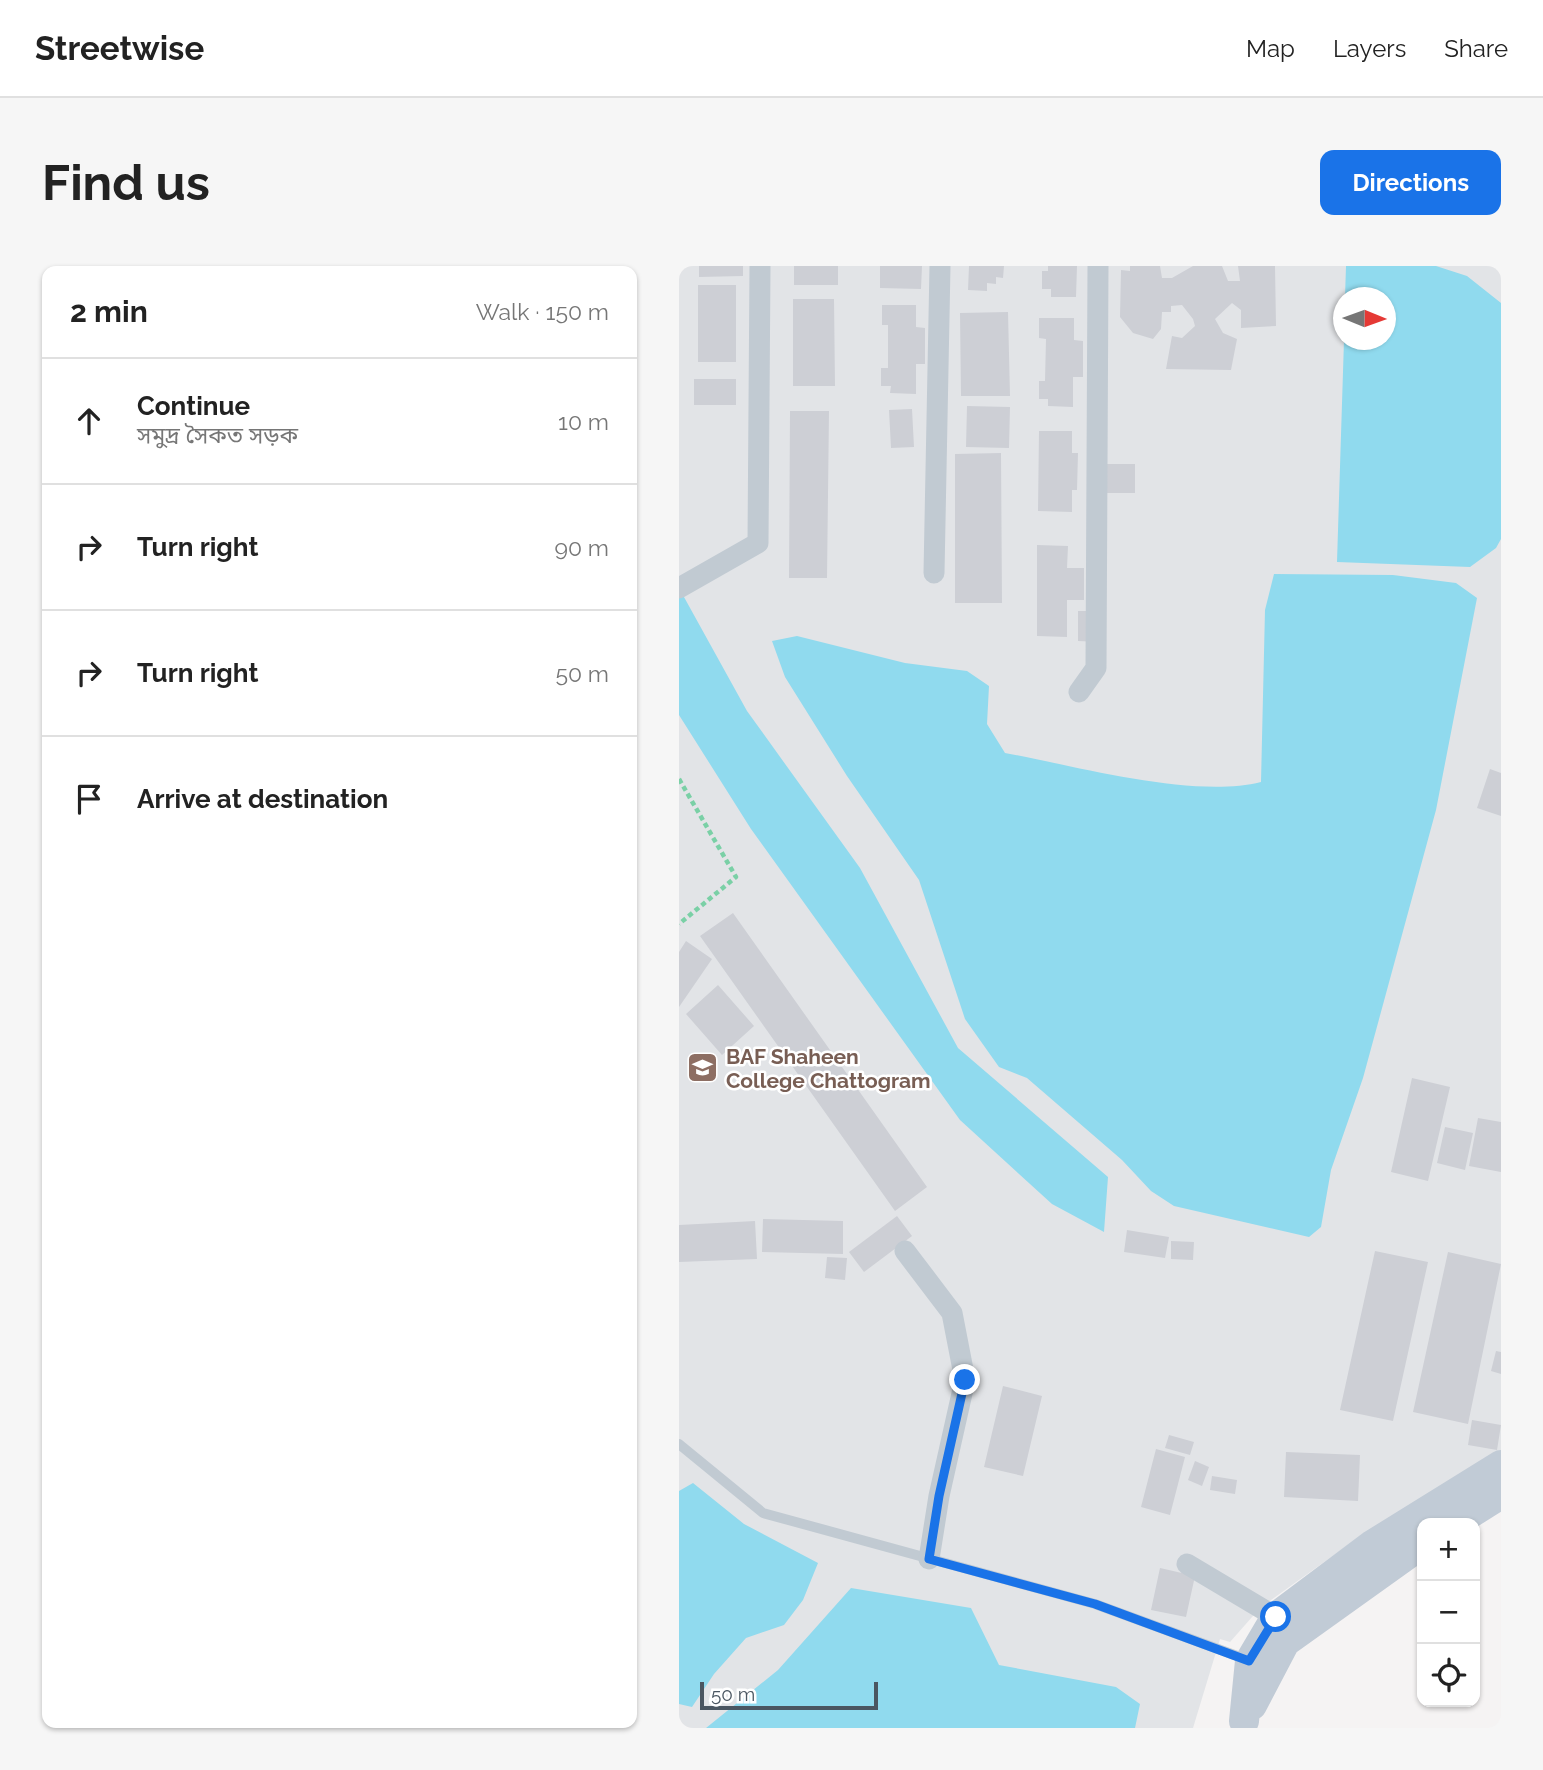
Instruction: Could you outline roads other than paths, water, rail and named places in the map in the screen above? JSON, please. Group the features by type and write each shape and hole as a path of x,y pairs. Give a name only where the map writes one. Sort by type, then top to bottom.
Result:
{"main road":[{"path":"1243,1724 1249,1661 1276,1617 1371,1545 1501,1465"},
{"path":"1463,1518 1501,1494"},
{"path":"1243,1724 1285,1642 1417,1548"}],"street":[{"path":"679,588 758,543 759,266"},
{"path":"934,573 940,266"},
{"path":"1079,692 1095,668 1098,266"},
{"path":"905,1251 952,1313 965,1380 939,1496 929,1559"},
{"path":"1187,1564 1276,1617"}],"lane":[{"path":"679,1444 763,1513 1095,1604 1249,1661"}],"water":[{"path":"1346,266 1436,266 1467,276 1501,303 1501,539 1496,548 1470,567 1337,562 1344,350 1396,350 1396,287 1345,287"},
{"path":"1274,574 1393,575 1456,583 1477,598 1436,810 1363,1078 1331,1170 1321,1227 1309,1237 1174,1206 1151,1191 1122,1160 1027,1078 999,1067 965,1019 919,880 847,776 785,677 772,641 797,636 905,663 967,671 989,686 987,724 1005,753 1134,779 1169,784 1233,786 1261,782 1265,610"},
{"path":"679,588 747,711 860,868 958,1048 1108,1177 1104,1232 1052,1204 960,1120 751,829 679,715"},
{"path":"693,1483 744,1524 818,1563 803,1600 784,1625 746,1638 714,1674 692,1707 679,1704 679,1491"},
{"path":"851,1588 971,1608 999,1665 1116,1687 1140,1704 1135,1728 706,1728 778,1670"}],"place":[{"name":"BAF Shaheen College Chattogram","path":"703,1068"}]}
